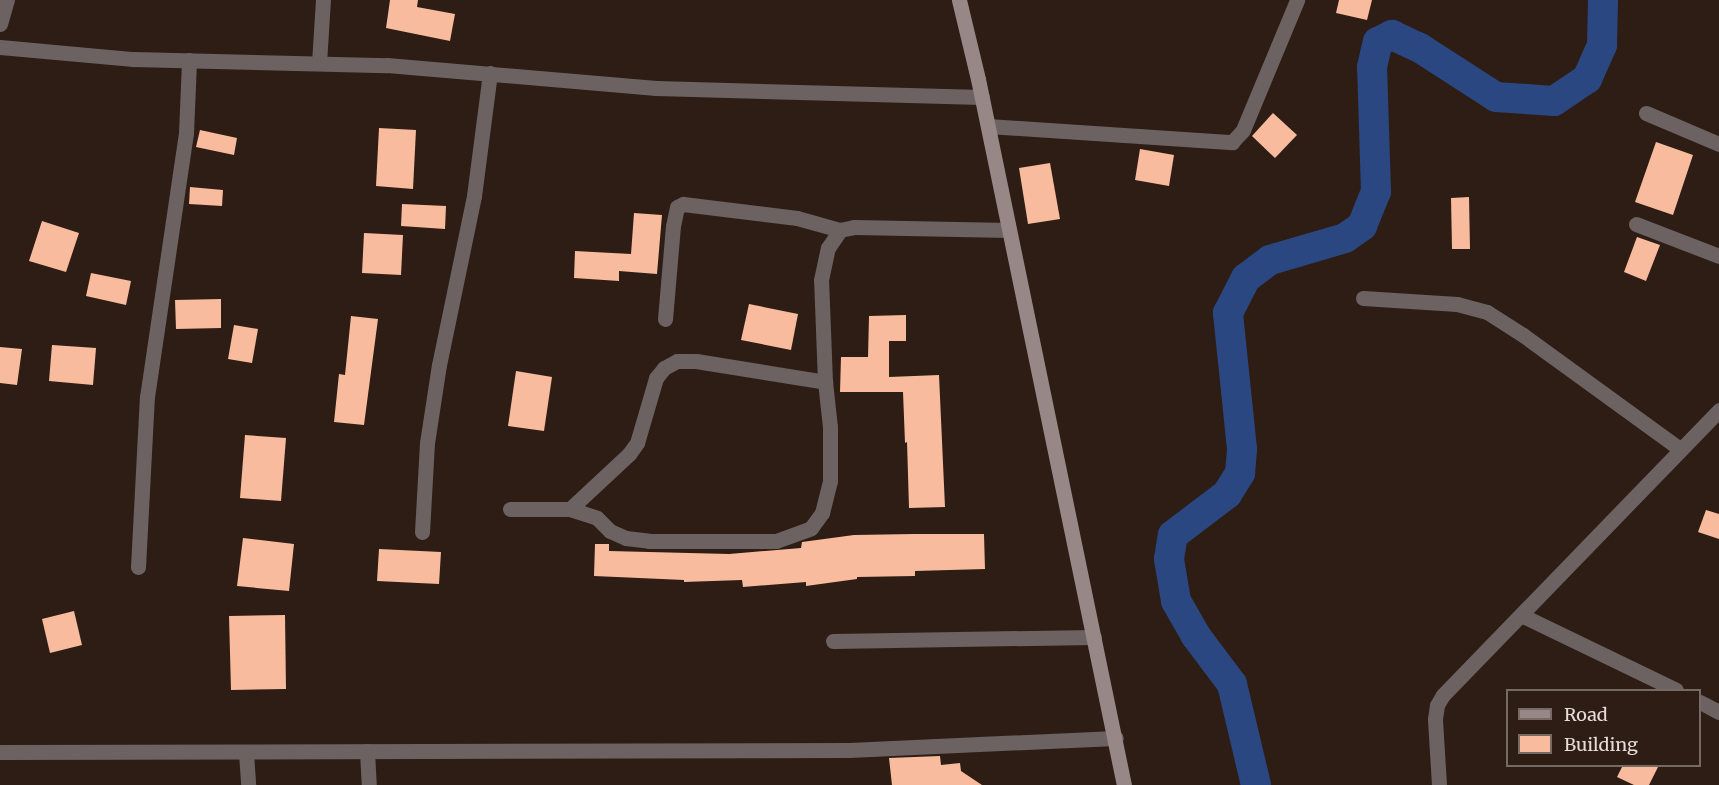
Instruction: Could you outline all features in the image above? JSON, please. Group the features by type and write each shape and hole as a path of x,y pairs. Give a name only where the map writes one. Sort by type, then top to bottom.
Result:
{"main road":[{"path":"959,0 982,97 1124,785"}],"street":[{"path":"0,24 7,0"},
{"path":"320,63 323,0"},
{"path":"987,126 1232,142 1244,130 1297,0"},
{"path":"0,47 133,59 387,64 656,88 982,97"},
{"path":"138,567 147,396 186,133 189,60"},
{"path":"422,532 429,432 439,365 474,196 490,73"},
{"path":"1646,113 1719,144"},
{"path":"665,319 673,226 677,207 683,204 797,218 840,230 854,226 1009,230"},
{"path":"1636,224 1719,256"},
{"path":"510,509 570,508 597,518 610,531 626,538 649,541 776,541 792,537 811,528 822,513 830,481 830,427 825,382 821,280 828,248 840,230"},
{"path":"1363,298 1457,304 1487,312 1523,335 1680,449"},
{"path":"570,508 633,448 656,378 664,368 677,361 696,361 825,382"},
{"path":"1439,785 1435,719 1437,705 1443,695 1719,410"},
{"path":"1521,615 1674,689"},
{"path":"833,641 1094,637"},
{"path":"1701,703 1719,712"},
{"path":"0,752 849,750 1116,738"},
{"path":"367,751 369,785"},
{"path":"246,753 248,785"}],"building":[{"path":"390,0 418,0 417,7 455,14 450,41 386,28"},
{"path":"1339,0 1372,0 1367,20 1336,13"},
{"path":"1273,113 1297,135 1275,158 1252,136"},
{"path":"379,128 416,130 413,189 376,186"},
{"path":"200,130 237,138 234,155 196,147"},
{"path":"1656,142 1693,155 1673,215 1635,202"},
{"path":"1140,149 1174,155 1169,186 1135,180"},
{"path":"1050,163 1060,219 1028,224 1019,168"},
{"path":"190,187 223,190 222,206 189,204"},
{"path":"1469,197 1470,249 1452,249 1451,198"},
{"path":"402,204 446,206 445,229 401,226"},
{"path":"634,213 662,215 657,274 619,271 619,281 574,278 575,251 631,254"},
{"path":"42,221 79,233 66,272 29,261"},
{"path":"364,233 403,235 401,275 362,273"},
{"path":"1637,237 1660,245 1646,281 1624,272"},
{"path":"91,273 131,281 126,305 86,296"},
{"path":"221,299 221,328 176,329 175,300"},
{"path":"749,304 798,314 791,350 741,340"},
{"path":"906,315 906,341 889,341 889,377 939,375 945,507 909,508 903,392 840,392 841,357 868,357 869,316"},
{"path":"351,316 378,319 364,425 334,422 339,374 345,375"},
{"path":"234,325 258,329 252,363 228,359"},
{"path":"52,345 96,348 93,385 49,381"},
{"path":"0,347 22,349 17,385 0,383"},
{"path":"516,371 552,377 544,431 508,426"},
{"path":"245,435 286,438 281,501 240,498"},
{"path":"1706,510 1719,514 1719,539 1698,532"},
{"path":"984,534 985,569 915,571 915,576 857,577 857,579 806,586 806,582 743,587 742,580 684,582 684,580 594,576 595,544 609,544 609,551 729,554 801,548 802,542 854,535"},
{"path":"243,538 294,544 289,591 237,586"},
{"path":"379,549 441,552 439,584 377,581"},
{"path":"74,611 82,645 50,653 42,619"},
{"path":"285,615 286,689 231,690 229,616"},
{"path":"940,756 941,765 960,763 961,771 982,785 892,785 889,758"},
{"path":"1622,767 1658,767 1649,785 1634,785 1617,777"}],"waterway":[{"path":"1256,785 1232,684 1196,636 1176,601 1169,559 1173,535 1227,494 1240,473 1242,449 1228,313 1246,278 1270,260 1345,238 1362,226 1376,192 1372,67 1378,42 1392,35 1420,48 1496,97 1554,101 1587,79 1602,45 1603,0"}]}
